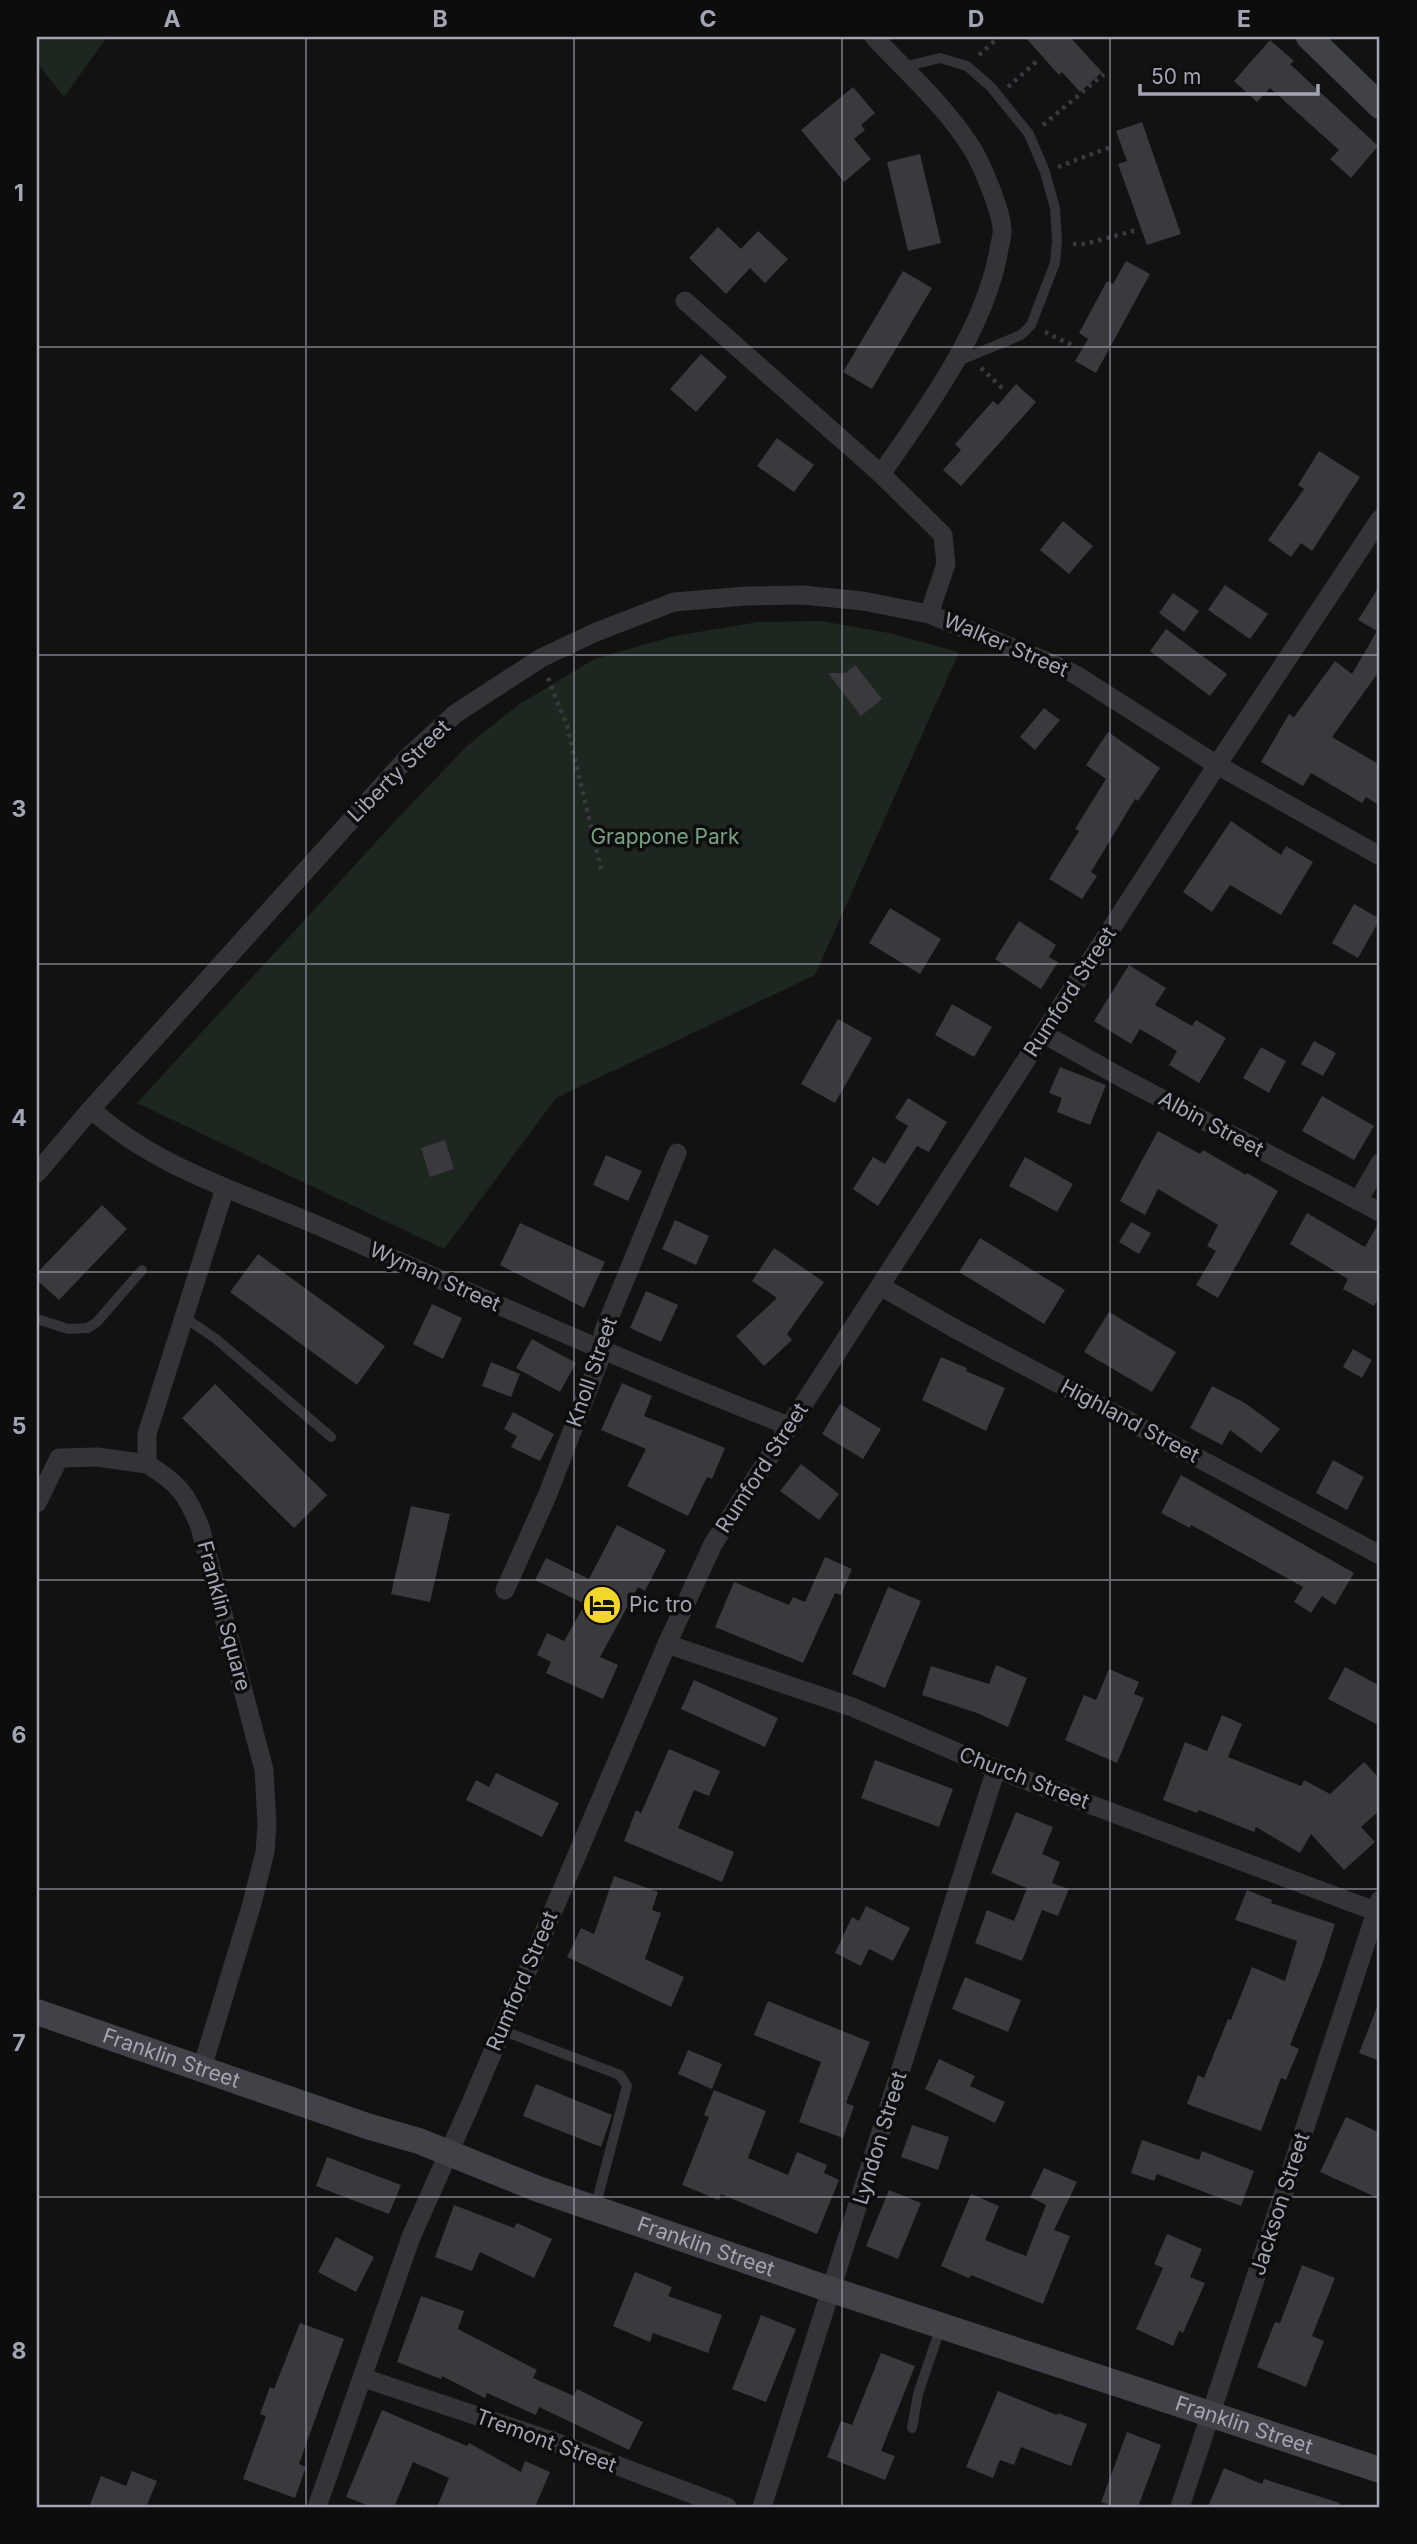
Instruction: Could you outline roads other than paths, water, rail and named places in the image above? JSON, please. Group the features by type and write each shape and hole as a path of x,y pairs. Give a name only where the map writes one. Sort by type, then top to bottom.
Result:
{"street":[{"path":"874,37 933,97 971,146 989,186 1002,229 995,274 973,325 934,398 881,474"},
{"path":"1309,37 1380,106"},
{"name":"Walker Street","path":"685,301 813,417 881,474 943,535 946,565 929,614 1076,674 1217,765 1380,856"},
{"name":"Rumford Street","path":"317,2507 411,2237 667,1644 713,1545 1217,765 1380,519"},
{"name":"Liberty Street","path":"37,1173 91,1109 408,757 455,715 541,658 596,632 674,602 803,594 863,601 929,614"},
{"name":"Albin Street","path":"1044,1034 1122,1078 1380,1212"},
{"name":"Wyman Street","path":"91,1109 114,1131 225,1188 304,1219 603,1351 789,1426"},
{"name":"Knoll Street","path":"505,1590 547,1496 603,1351 603,1333 677,1153"},
{"path":"1358,1201 1380,1163"},
{"path":"37,1503 59,1458 97,1457 147,1464 147,1434 225,1188"},
{"name":"Highland Street","path":"880,1286 1380,1555"},
{"name":"Franklin Square","path":"147,1464 169,1477 190,1500 200,1527 264,1770 267,1825 265,1852 202,2068"},
{"name":"Church Street","path":"667,1644 852,1707 996,1769 1379,1908"},
{"name":"Lyndon Street","path":"762,2507 996,1769"},
{"name":"Jackson Street","path":"1180,2507 1379,1908"},
{"name":"Franklin Street","path":"37,2012 447,2153 595,2208 832,2290 1380,2470"},
{"name":"Tremont Street","path":"364,2378 552,2441 727,2507"}],"lane":[{"path":"902,67 940,58 967,66 998,96 1029,134 1045,172 1055,208 1055,263 1031,325 1021,335 952,364"},
{"path":"37,1319 68,1329 88,1328 142,1270"},
{"path":"184,1317 216,1339 331,1437"},
{"path":"501,2030 620,2075 627,2086 595,2208"},
{"path":"912,2428 918,2393 941,2326"}],"place":[{"name":"Pic tro","path":"602,1605"}],"park label":[{"name":"Grappone Park","path":"665,837"}]}
